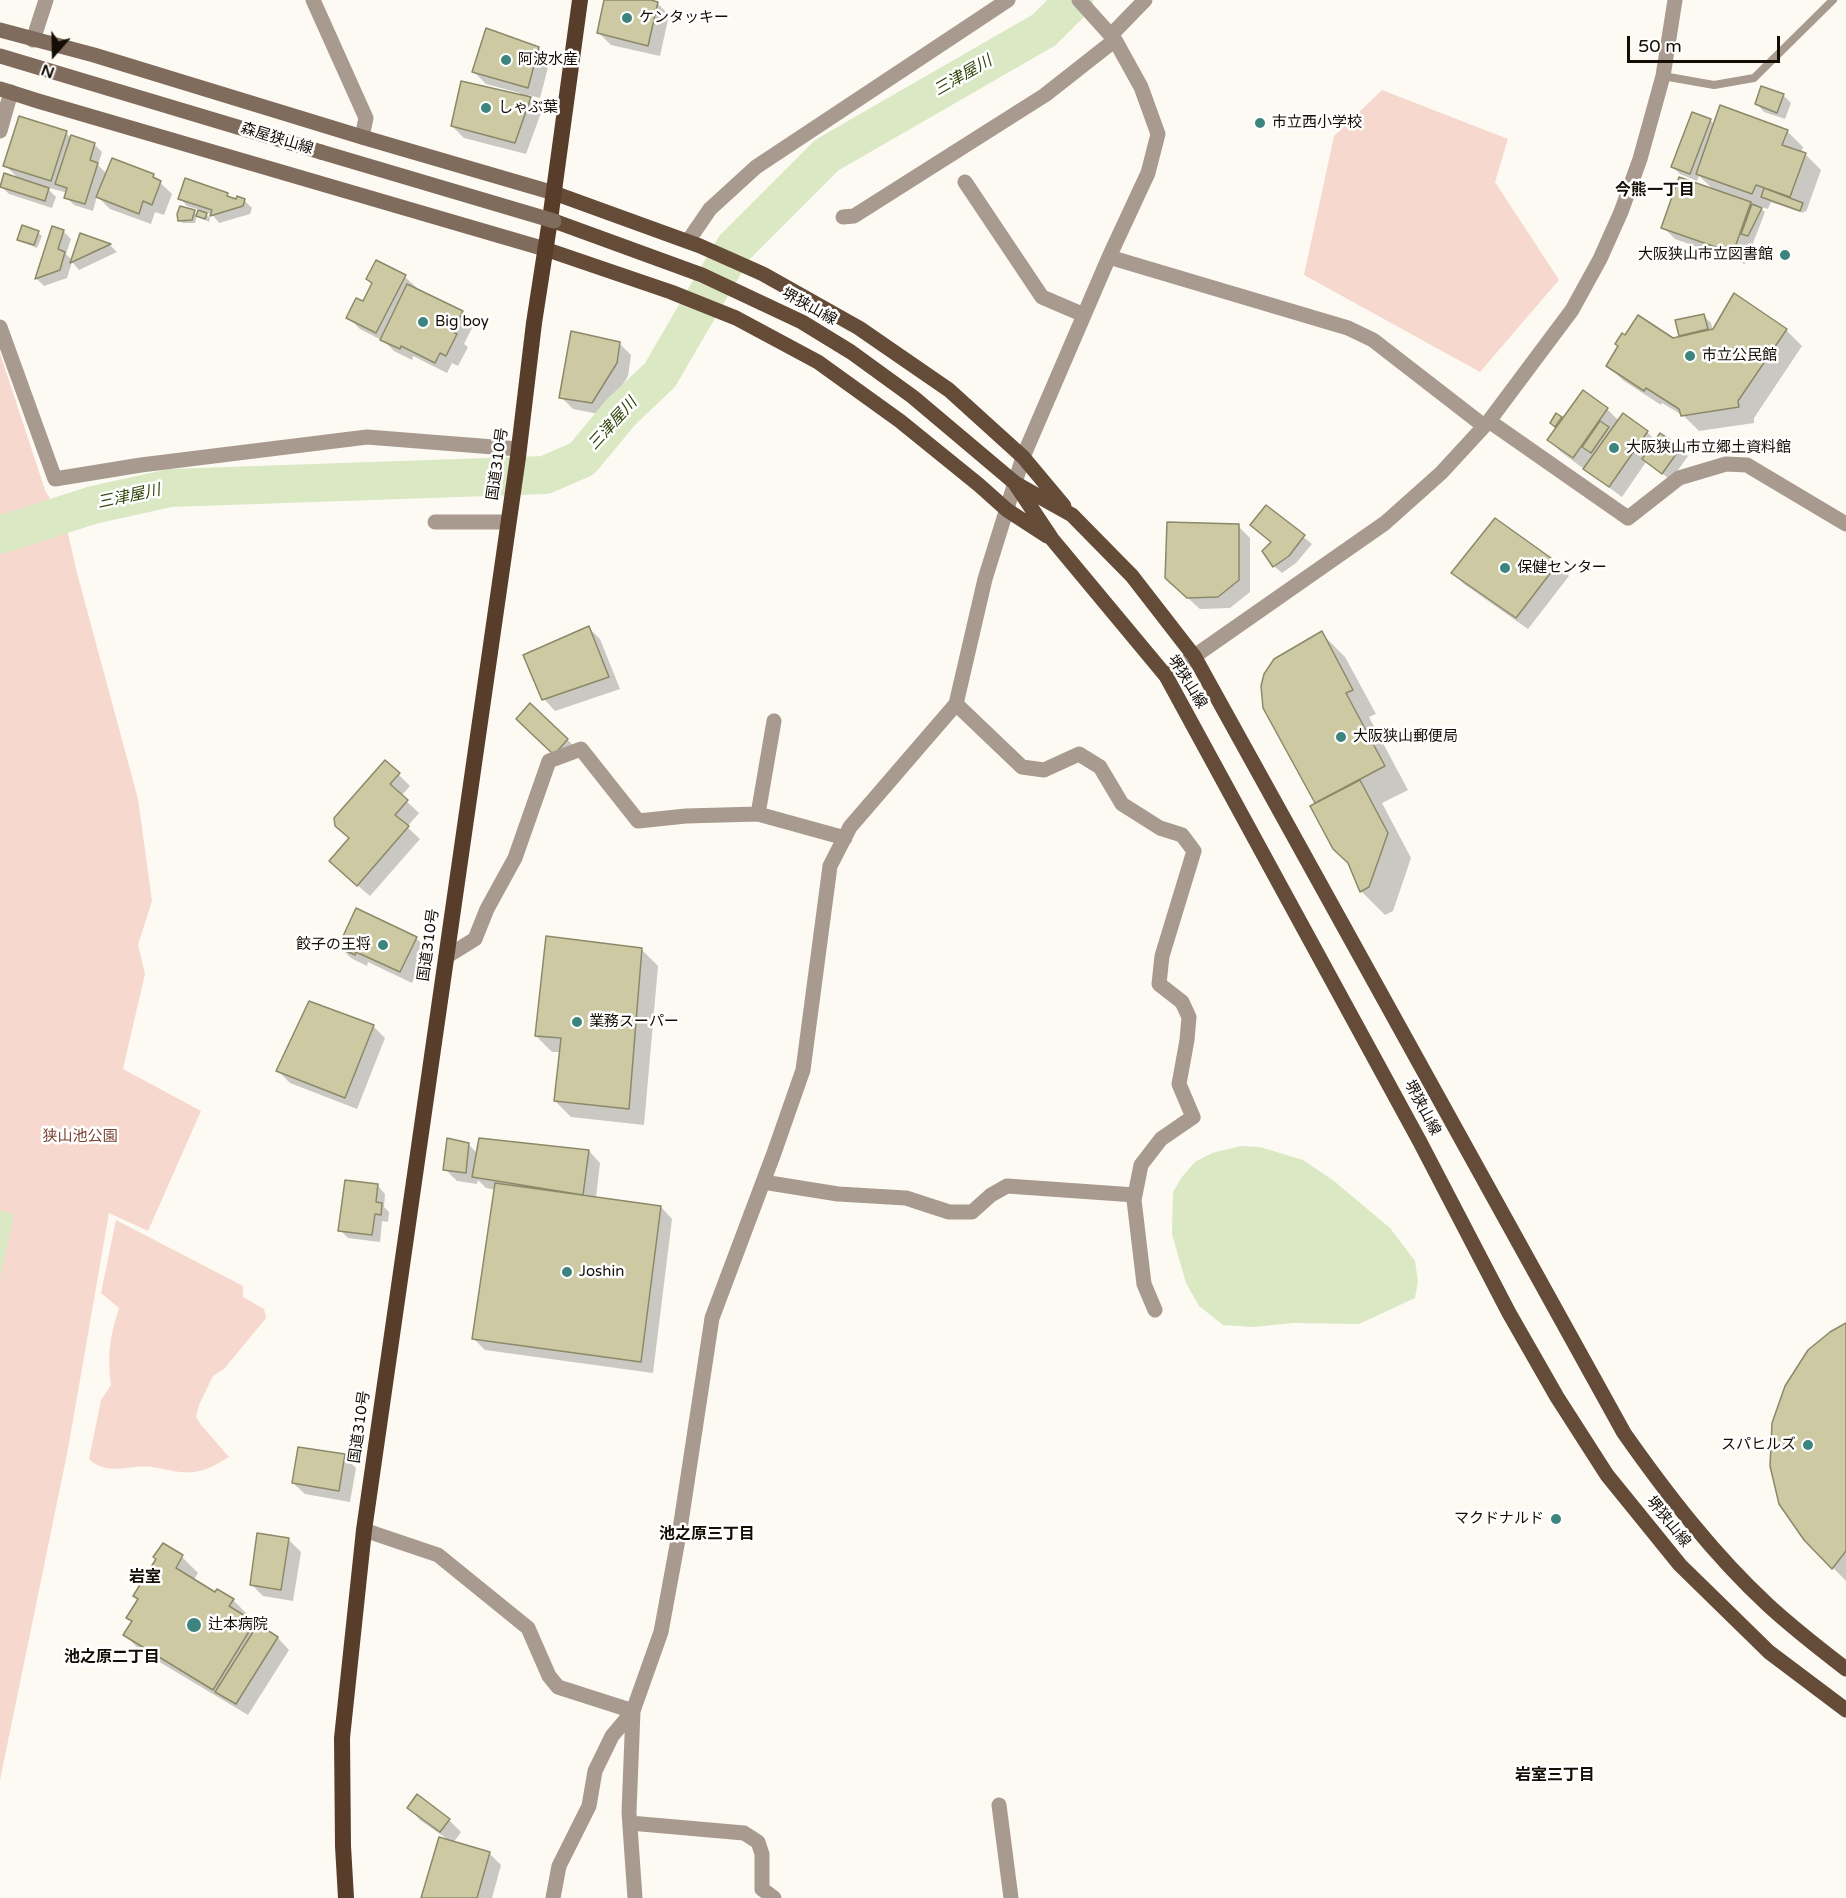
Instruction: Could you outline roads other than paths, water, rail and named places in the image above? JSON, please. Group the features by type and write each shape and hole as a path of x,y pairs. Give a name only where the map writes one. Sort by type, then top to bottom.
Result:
{"highway":[{"name":"国道310号","path":"346,1898 342,1738 364,1530 518,453 580,0"}],"main road":[{"path":"0,30 94,55 554,193 694,243 763,274 860,328 949,390 1023,457 1072,515"},
{"name":"森屋狭山線","path":"0,56 554,221"},
{"path":"5,90 545,249 671,292 736,318 818,362 900,421 980,484 1007,510 1052,539"},
{"name":"堺狭山線","path":"554,221 702,275 802,322 851,352 913,397 1015,483 1072,515 1131,576 1194,656 1624,1433 1663,1489 1712,1547 1768,1605 1846,1669"},
{"name":"堺狭山線","path":"1015,483 1052,539 1166,676 1420,1142 1509,1313 1557,1397 1607,1474 1680,1565 1769,1652 1846,1710"}],"street":[{"path":"33,40 46,0"},
{"path":"313,0 366,118 362,137"},
{"path":"694,243 710,209 756,167 1008,0"},
{"path":"635,1898 630,1823 633,1711 662,1632 680,1529 708,1335 716,1307 802,1070 830,866 850,827 956,704 985,579 1023,457 1109,257 1148,173 1158,134 1141,87 1113,38 1079,0"},
{"path":"843,218 854,216 864,210 1045,95 1113,38 1145,0"},
{"path":"1166,676 1385,523 1441,473 1486,424 1572,310 1600,259 1621,212 1640,159 1663,76 1675,0"},
{"path":"0,131 5,90"},
{"path":"965,182 1042,297 1084,315"},
{"path":"1109,257 1348,328 1372,340 1486,424 1628,518 1679,478 1726,464 1747,465 1846,524"},
{"path":"0,327 55,479 141,465 367,437 518,453"},
{"path":"435,522 507,522"},
{"path":"956,704 1022,766 1044,770 1079,754 1100,767 1122,804 1160,828 1182,835 1194,851 1162,956 1159,984 1182,1002 1189,1017 1179,1084 1193,1117 1161,1139 1141,1165 1135,1195 1144,1284 1155,1310"},
{"path":"758,813 774,721"},
{"path":"446,957 475,939 487,909 515,858 549,761 581,749 638,821 758,813 845,838"},
{"path":"763,1182 838,1194 906,1198 949,1212 972,1212 991,1195 1007,1186 1135,1195"},
{"path":"364,1530 438,1555 528,1629 549,1676 558,1687 633,1711"},
{"path":"553,1898 559,1866 589,1806 595,1771 612,1736 633,1711"},
{"path":"999,1805 1011,1898"},
{"path":"630,1823 744,1833 758,1842 762,1854 762,1889 774,1898"}],"lane":[{"path":"1663,76 1714,85 1754,78 1833,0"}],"waterway":[{"name":"三津屋川","path":"0,535 93,505 170,488 545,475 582,459 621,412 660,375 734,248 827,155 1044,30 1074,0"}],"place":[{"name":"ケンタッキー","path":"627,18"},
{"name":"阿波水産","path":"506,60"},
{"name":"しゃぶ葉","path":"486,108"},
{"name":"市立西小学校","path":"1260,123"},
{"name":"大阪狭山市立図書館","path":"1785,255"},
{"name":"Big boy","path":"423,322"},
{"name":"市立公民館","path":"1690,356"},
{"name":"大阪狭山市立郷土資料館","path":"1614,448"},
{"name":"保健センター","path":"1505,568"},
{"name":"大阪狭山郵便局","path":"1341,737"},
{"name":"餃子の王将","path":"383,945"},
{"name":"業務スーパー","path":"577,1022"},
{"name":"Joshin","path":"567,1272"},
{"name":"スパヒルズ","path":"1808,1445"},
{"name":"マクドナルド","path":"1556,1519"},
{"name":"辻本病院","path":"194,1625"}],"district":[{"name":"今熊一丁目","path":"1655,191"},
{"name":"池之原三丁目","path":"707,1535"},
{"name":"岩室","path":"145,1578"},
{"name":"池之原二丁目","path":"112,1658"},
{"name":"岩室三丁目","path":"1555,1776"}],"park label":[{"name":"狭山池公園","path":"80,1137"}]}
